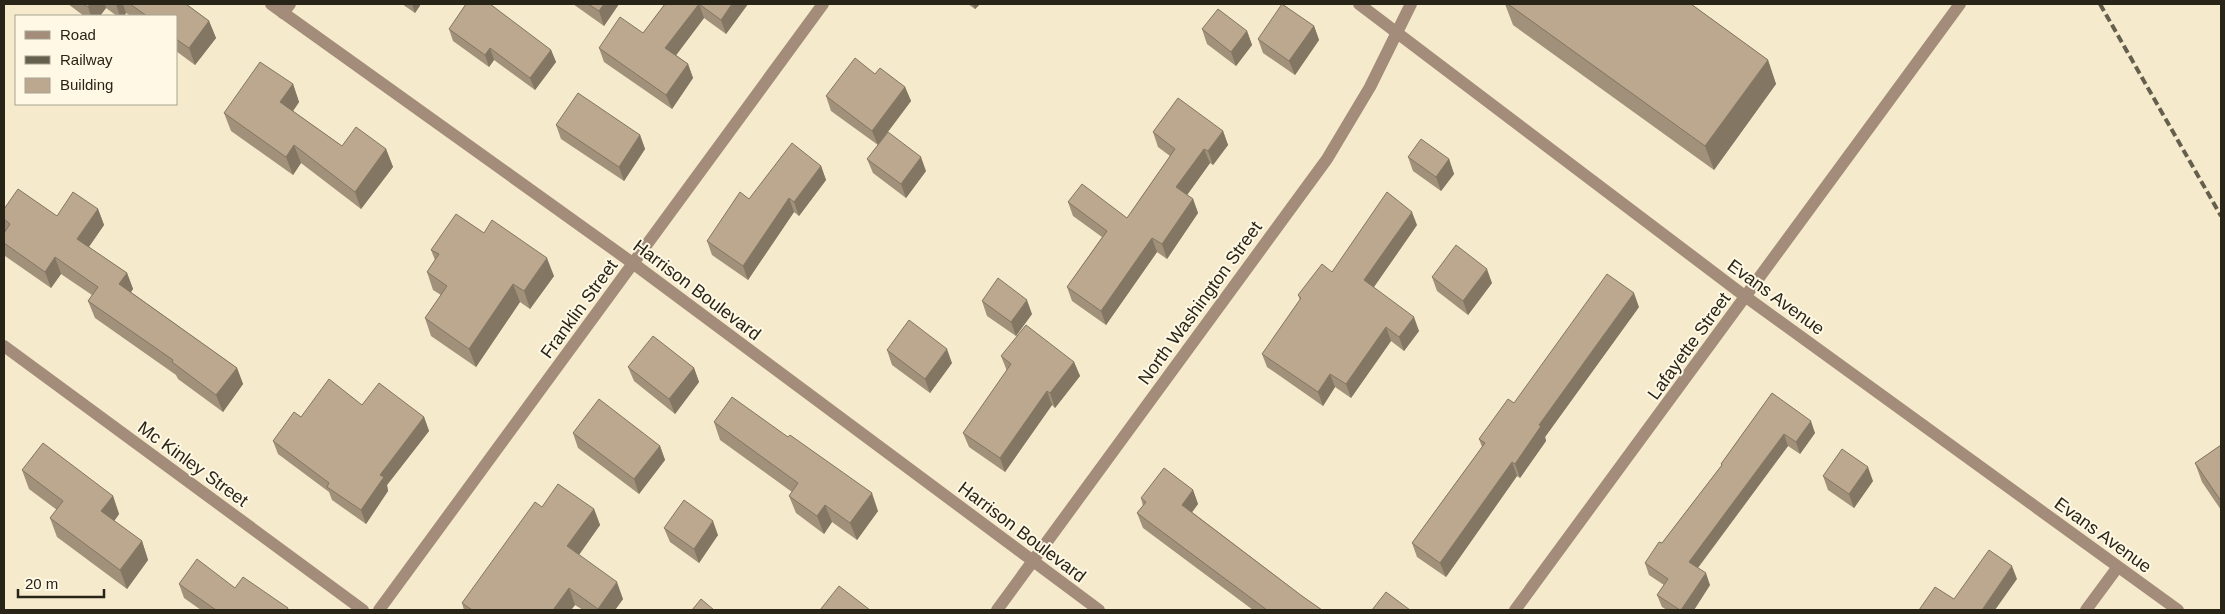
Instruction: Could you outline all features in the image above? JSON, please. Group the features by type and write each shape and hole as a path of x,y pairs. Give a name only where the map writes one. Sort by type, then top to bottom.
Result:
{"street":[{"name":"Harrison Boulevard","path":"271,4 286,8 1099,610"},
{"name":"Franklin Street","path":"379,610 823,4"},
{"name":"Evans Avenue","path":"1359,4 1746,297 2117,568 2178,610"},
{"name":"North Washington Street","path":"997,610 1327,159 1370,87 1411,4"},
{"name":"Lafayette Street","path":"1515,610 1960,4"},
{"name":"Mc Kinley Street","path":"4,346 362,610"},
{"path":"2086,610 2117,568"}],"building":[{"path":"130,4 186,4 209,21 189,48 178,40 178,15 146,15"},
{"path":"466,4 490,4 551,50 530,78 490,48 485,55 449,29"},
{"path":"588,4 604,4 599,11"},
{"path":"665,4 699,4 665,48 688,64 666,95 599,48 620,17 643,33"},
{"path":"699,4 732,4 721,20"},
{"path":"1282,4 1314,26 1289,61 1258,39"},
{"path":"1508,4 1691,4 1768,60 1705,146"},
{"path":"1218,9 1247,31 1231,52 1202,29"},
{"path":"855,58 875,74 880,68 905,87 872,131 826,96"},
{"path":"260,62 293,84 280,102 342,146 356,127 386,149 355,192 294,145 286,157 224,113"},
{"path":"578,93 640,135 619,167 556,125"},
{"path":"1178,98 1223,131 1208,151 1204,149 1176,187 1193,199 1162,244 1152,238 1101,311 1067,287 1107,231 1068,202 1082,184 1127,218 1175,149 1153,132"},
{"path":"888,132 921,157 901,184 867,159"},
{"path":"1421,139 1449,159 1436,177 1408,157"},
{"path":"792,143 821,166 794,202 789,198 743,266 707,241 740,192 749,199"},
{"path":"18,189 57,216 73,192 98,209 77,239 127,273 119,284 237,368 216,395 172,362 173,360 88,301 98,287 55,257 45,272 4,243 4,233 10,224 4,219 4,209"},
{"path":"1387,192 1412,212 1364,280 1414,317 1399,337 1386,327 1346,384 1330,374 1318,392 1262,354 1301,298 1298,295 1322,264 1332,272"},
{"path":"456,214 484,233 492,220 547,258 524,291 513,284 469,349 425,318 447,286 427,272 439,254 431,250"},
{"path":"1456,245 1487,269 1463,301 1432,277"},
{"path":"1607,274 1634,293 1539,425 1541,426 1515,464 1512,462 1440,563 1412,543 1485,443 1479,439 1508,399 1514,403"},
{"path":"998,278 1027,300 1011,322 982,301"},
{"path":"909,320 947,349 925,379 887,350"},
{"path":"1026,325 1074,362 1050,393 1047,391 1000,458 963,433 1011,364 1001,356"},
{"path":"653,336 694,368 669,399 628,367"},
{"path":"329,379 362,405 379,383 424,417 380,475 384,477 361,510 327,487 329,483 273,441 294,412 301,417"},
{"path":"1772,393 1811,421 1796,442 1784,434 1689,562 1706,573 1680,610 1657,595 1668,579 1645,563 1659,542 1662,543 1722,465"},
{"path":"732,397 872,493 850,523 825,505 817,516 789,496 798,483 714,422"},
{"path":"599,399 660,446 634,479 573,433"},
{"path":"43,443 113,496 101,511 142,541 120,570 50,518 63,501 22,470"},
{"path":"2221,445 2221,501 2195,463"},
{"path":"1842,449 1868,467 1849,494 1823,476"},
{"path":"1164,468 1193,490 1182,505 1322,610 1267,610 1137,513 1146,502 1141,498"},
{"path":"558,484 594,509 567,546 617,582 598,609 569,588 553,610 472,610 462,603 535,502 542,507"},
{"path":"684,500 713,521 694,549 664,528"},
{"path":"1989,550 2012,566 1982,610 1919,610 1935,587 1954,599"},
{"path":"197,559 235,588 243,577 288,608 287,610 216,610 179,584"},
{"path":"839,586 870,610 820,610"},
{"path":"1386,592 1410,610 1372,610"},
{"path":"701,599 714,610 692,610"}],"railway":[{"path":"2100,4 2221,216"}]}
